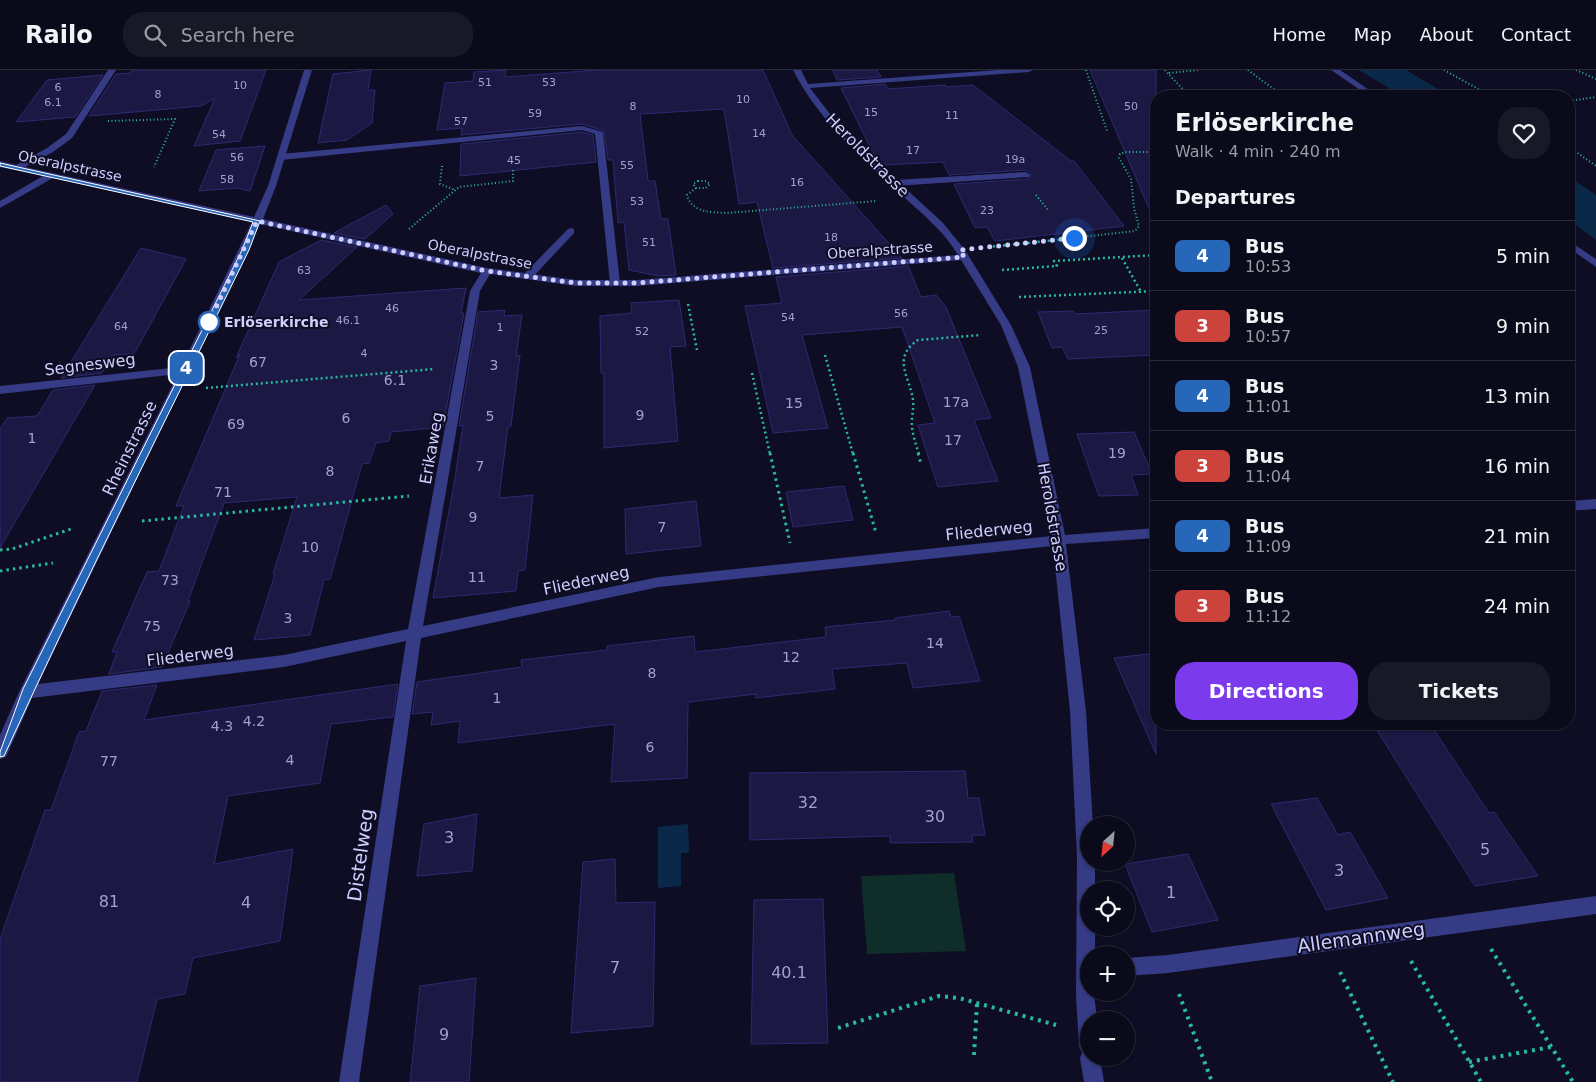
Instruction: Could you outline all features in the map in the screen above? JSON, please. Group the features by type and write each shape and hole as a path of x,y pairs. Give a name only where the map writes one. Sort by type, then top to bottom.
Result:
{"street":[{"path":"16,168 61,143 69,136 112,70"},
{"name":"Rheinstrasse","path":"0,752 27,692 245,250 272,186 308,70"},
{"name":"Heroldstrasse","path":"797,70 805,86 827,116 860,151 940,224 974,272 1009,332 1024,367 1059,540 1078,711 1086,857 1087,946"},
{"path":"805,86 1028,70"},
{"path":"1335,70 1365,90"},
{"path":"281,157 582,128 599,132 615,283"},
{"name":"Oberalpstrasse","path":"0,164 487,271 576,283 683,279 962,254"},
{"path":"895,183 1026,175"},
{"path":"0,205 50,176"},
{"path":"526,277 572,231"},
{"path":"1575,248 1596,264"},
{"name":"Erikaweg","path":"414,634 476,291 487,271"},
{"name":"Segnesweg","path":"0,390 185,370"},
{"path":"1575,506 1596,504"},
{"name":"Fliederweg","path":"27,692 284,660 659,582 1059,540 1150,533"},
{"name":"Distelweg","path":"348,1082 414,634"},
{"name":"Allemannweg","path":"1135,966 1168,964 1596,905"},
{"path":"1091,1066 1094,1082"}],"path":[{"path":"1086,70 1107,132"},
{"path":"1165,70 1183,90"},
{"path":"1168,74 1199,70"},
{"path":"1248,70 1276,90"},
{"path":"1444,70 1480,90"},
{"path":"1576,70 1596,79"},
{"path":"1575,100 1596,97"},
{"path":"78,122 175,119 154,167"},
{"path":"445,141 440,184 455,190"},
{"path":"1575,151 1596,166"},
{"path":"962,254 1135,231 1139,226 1134,208 1131,179 1119,158 1120,154 1125,152 1150,152"},
{"path":"386,249 459,187 513,181 513,170"},
{"path":"696,188 694,184 698,181 706,181 710,184 706,188 696,188 687,195 687,201 694,207 720,212 912,198"},
{"path":"974,272 1057,266 1054,261 1150,255"},
{"path":"1121,257 1141,292"},
{"path":"683,279 697,350"},
{"path":"989,298 1150,291"},
{"path":"921,464 912,427 913,400 903,368 904,357 912,344 918,340 1009,332"},
{"path":"825,355 876,535 871,541 848,543 852,562"},
{"path":"175,390 462,367"},
{"path":"752,373 796,568"},
{"path":"112,523 440,493"},
{"path":"0,550 12,549 71,529"},
{"path":"0,571 53,563"},
{"path":"1474,921 1573,1082"},
{"path":"1395,932 1481,1082"},
{"path":"1325,942 1393,1082"},
{"path":"1168,964 1212,1082"},
{"path":"838,1028 939,996 959,998 1080,1037"},
{"path":"974,1055 977,1004"},
{"path":"1469,1062 1551,1047"}],"green space":[{"path":"954,873 966,951 867,954 861,876"}],"water":[{"path":"1359,70 1406,70 1440,90 1392,90"},
{"path":"1575,181 1596,195 1596,240 1575,224"},
{"path":"688,824 689,853 681,853 681,886 658,888 658,827"}],"building":[{"path":"132,70 266,70 240,141 194,146 215,98 201,106 89,116 116,74 131,73"},
{"path":"371,70 368,90 375,90 372,123 347,140 318,143 333,74"},
{"path":"506,70 505,77 597,70 763,70 792,135 902,258 773,268 757,202 739,204 724,109 640,114 648,181 655,181 661,219 668,219 676,275 658,276 629,270 624,222 618,223 613,160 608,160 604,131 582,124 461,135 462,128 437,130 445,83 473,81 474,72"},
{"path":"833,70 877,70 881,77 837,80"},
{"path":"1090,70 1156,70 1156,90 1150,90 1150,211"},
{"path":"103,75 75,117 16,122 47,80"},
{"path":"885,84 888,89 973,85 1071,161 1074,161 1124,226 995,241 987,227 975,228 954,184 1029,179 1031,174 1026,170 949,175 943,162 883,165 875,157 841,88"},
{"path":"582,132 593,135 596,162 460,176 461,144"},
{"path":"265,146 250,191 236,188 199,191 216,150"},
{"path":"386,205 393,214 365,239 334,233"},
{"path":"321,240 357,247 299,300 466,288 461,313 464,313 443,427 391,432 389,441 376,443 369,463 362,464 330,579 324,580 310,635 254,640 297,497 224,503 188,601 190,601 162,667 109,674 117,652 112,652 147,572 159,571 184,506 176,506 240,354 236,358 279,262"},
{"path":"141,248 186,259 134,354 113,355 102,373 61,378"},
{"path":"908,266 921,297 936,295 946,307 991,418 974,420 998,481 938,487 918,425 935,423 902,327 802,335 828,428 773,433 745,306 782,303 776,277"},
{"path":"679,300 686,346 670,347 678,441 604,448 604,373 601,373 600,316 632,313 631,303"},
{"path":"505,310 504,316 522,315 516,356 520,355 499,498 533,495 525,570 518,571 516,591 433,598 454,484 463,425 459,426 478,312"},
{"path":"1150,310 1150,355 1068,359 1062,347 1052,348 1038,312 1073,311 1075,314"},
{"path":"95,385 0,548 0,429 7,418 37,416 53,390"},
{"path":"1134,432 1150,469 1150,474 1131,475 1138,495 1099,496 1077,434"},
{"path":"844,486 853,520 793,527 786,492"},
{"path":"696,501 701,546 626,554 625,509"},
{"path":"949,611 951,617 959,616 980,681 913,688 907,663 832,669 835,689 756,698 756,694 688,702 687,778 611,782 615,724 458,743 460,721 431,725 433,712 412,714 417,682 522,667 521,660 607,650 607,646 694,636 695,652 826,637 825,627 895,620 895,618"},
{"path":"1150,654 1150,730 1156,730 1156,754 1114,658"},
{"path":"398,684 393,717 331,724 320,783 228,796 214,864 293,849 280,941 193,958 185,994 157,999 137,1082 0,1082 0,939 45,810 51,810 79,732 86,731 102,691 157,685 144,720"},
{"path":"1377,730 1434,730 1489,813 1494,812 1538,876 1475,886"},
{"path":"965,771 968,798 979,798 985,835 972,835 973,842 890,843 890,836 750,840 750,773"},
{"path":"1317,798 1338,835 1350,832 1388,898 1326,910 1271,804"},
{"path":"477,814 472,871 417,876 424,824"},
{"path":"1188,854 1218,920 1152,932 1135,889 1135,881 1132,881 1128,871 1135,871 1135,862"},
{"path":"615,859 616,903 655,902 653,1026 571,1033 583,862"},
{"path":"823,899 828,1043 751,1044 754,900"},
{"path":"476,978 469,1082 410,1082 420,986"}],"bus line":[{"name":"4","path":"0,165 257,221 245,250 112,523 27,692 0,752"}],"place":[{"name":"Erlöserkirche","path":"209,322"}],"route":[{"path":"209,322 245,250 257,221 487,271 576,283 637,283 964,257 960,250 1074,238"}]}
